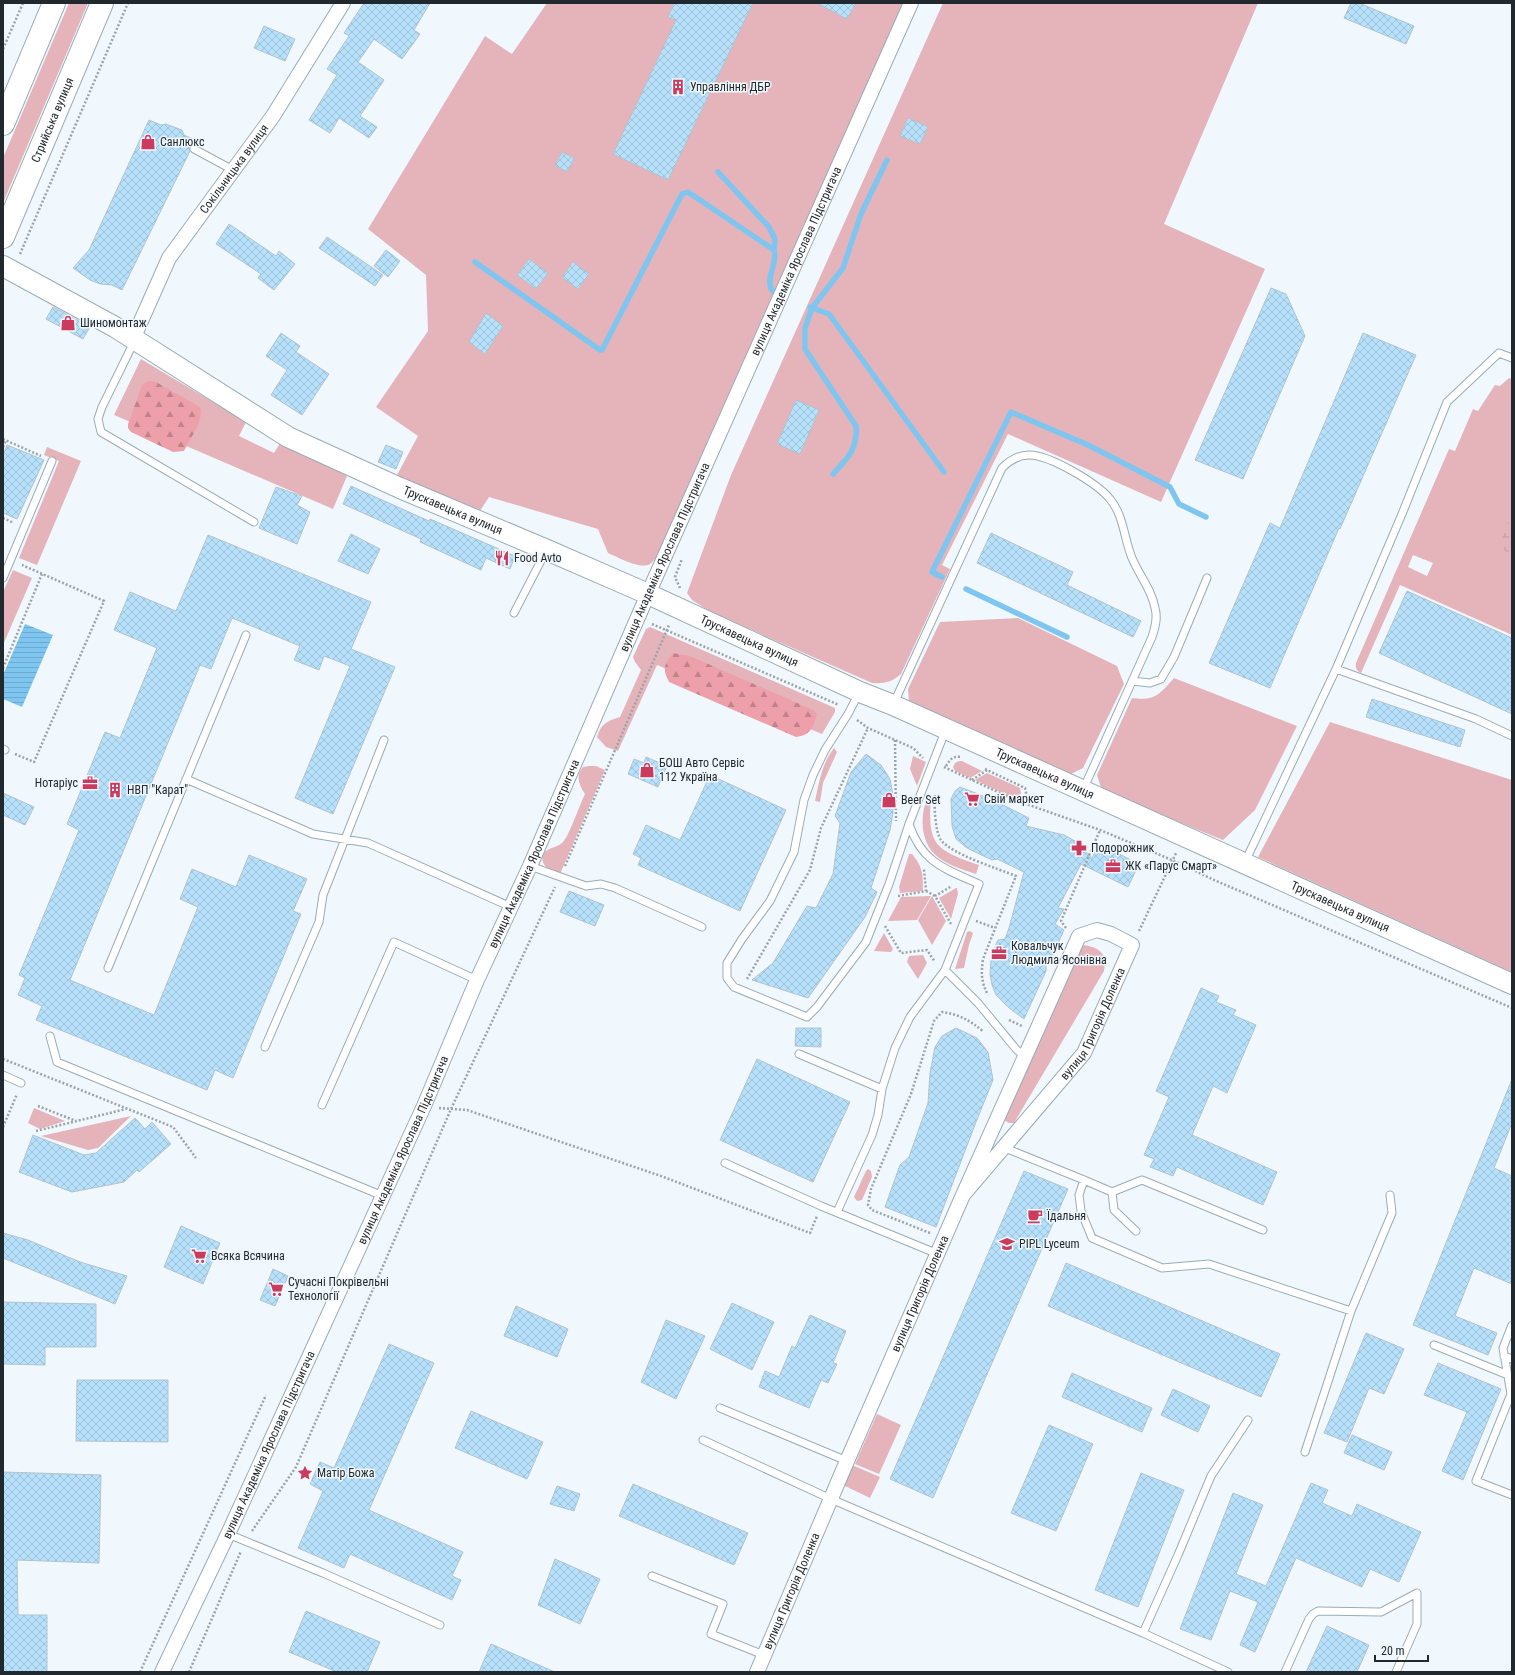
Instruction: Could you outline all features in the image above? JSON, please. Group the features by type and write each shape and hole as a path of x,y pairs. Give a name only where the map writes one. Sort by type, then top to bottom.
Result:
{"main road":[{"path":"3,124 54,3"},
{"name":"Стрийська вулиця","path":"3,237 102,3"}],"street":[{"name":"Сокільницька вулиця","path":"133,339 169,258 273,116 343,3"},
{"name":"вулиця Академіка Ярослава Підстригача","path":"162,1672 228,1534 424,1106 477,980 512,907 648,594 911,3"},
{"name":"Трускавецька вулиця","path":"11,261 288,438 400,488 648,594 860,692 893,705 1512,984"},
{"path":"963,1195 1079,936 1096,930 1111,934 1132,945"},
{"name":"вулиця Григорія Доленка","path":"756,1672 963,1195 1084,1053 1132,945"}],"lane":[{"path":"194,149 233,170"},
{"path":"133,339 132,346 102,407 98,419 101,432 254,522"},
{"path":"1244,863 1336,669 1402,514 1447,402 1499,353 1512,358"},
{"path":"893,705 956,572 1002,468 1017,457 1028,455 1056,464 1089,481 1110,498 1117,509 1132,558 1149,590 1156,615 1152,637 1083,791"},
{"path":"3,578 52,461"},
{"path":"514,613 547,550"},
{"path":"1132,681 1155,682 1164,675 1180,643 1207,578"},
{"path":"108,968 246,635"},
{"path":"1336,669 1476,719 1512,736"},
{"path":"860,692 813,775 804,800 794,852 770,901 742,939 727,963 727,978 734,987 807,1017 818,1007 866,942 932,762 946,729"},
{"path":"265,1047 319,922 323,895 384,740"},
{"path":"186,779 312,834 368,843 512,907"},
{"path":"837,1212 872,1135 878,1115 882,1090 895,1048 910,1017 942,968 979,884 941,867 923,853 914,838 909,824"},
{"path":"530,866 560,878 586,886 601,884 615,888 702,927"},
{"path":"322,1105 394,942 477,980"},
{"path":"942,968 978,1003 1016,1049 1025,1056"},
{"path":"50,1036 57,1062 383,1196"},
{"path":"799,1054 882,1090"},
{"path":"3,1075 21,1082"},
{"path":"1004,1148 1112,1192 1142,1180 1262,1230"},
{"path":"725,1164 821,1206 938,1254"},
{"path":"1084,1180 1079,1195 1081,1211 1092,1238 1162,1268 1208,1264 1351,1311"},
{"path":"1112,1192 1114,1210 1136,1231"},
{"path":"1306,1452 1351,1311 1392,1212 1390,1195"},
{"path":"1512,1325 1503,1348 1511,1394 1476,1480 1512,1495"},
{"path":"1434,1345 1508,1375"},
{"path":"1504,1356 1512,1359"},
{"path":"720,1408 847,1461"},
{"path":"1143,1632 1178,1555 1211,1476 1248,1420"},
{"path":"703,1440 831,1499 1143,1632 1228,1672"},
{"path":"228,1534 323,1573 440,1625"},
{"path":"652,1576 723,1604 711,1634 764,1655"},
{"path":"1285,1672 1309,1619 1318,1611 1378,1612 1417,1593 1417,1624 1396,1672"}],"path":[{"path":"3,49 23,3"},
{"path":"11,261 128,3"},
{"path":"3,447 4,440 52,461"},
{"path":"4,750 34,762 104,601 11,560"},
{"path":"3,668 42,574"},
{"path":"652,624 839,705 848,714 868,728 913,748 923,758 945,768 1025,803 1100,830 1172,860 1214,880 1512,1008"},
{"path":"189,1672 246,1541 296,1467 451,1109 560,878 669,625"},
{"path":"745,983 810,870 821,828 868,728"},
{"path":"895,740 896,825"},
{"path":"945,768 951,758 955,756 962,758"},
{"path":"981,767 1025,788 1025,803"},
{"path":"972,780 987,770"},
{"path":"935,788 934,800 936,825 940,839 945,846 1016,876 983,958 981,971 982,984 992,1000"},
{"path":"1069,932 1061,921 1100,830"},
{"path":"1132,945 1172,860 1185,837"},
{"path":"947,853 950,848"},
{"path":"926,891 924,866 929,870"},
{"path":"935,896 956,883 954,882"},
{"path":"897,896 926,891 935,896 952,926 953,921"},
{"path":"875,919 883,923 901,953 926,950 942,968"},
{"path":"970,919 995,928"},
{"path":"936,1236 872,1210 868,1205 871,1189 911,1094 934,1021 942,1012 958,1015 970,1020 986,1033"},
{"path":"1004,1015 1008,1020 1025,1028"},
{"path":"3,1059 173,1127 196,1158"},
{"path":"3,1126 21,1082"},
{"path":"38,1106 76,1121"},
{"path":"424,1106 467,1110 661,1176 810,1233 821,1206"},
{"path":"36,1131 126,1109"},
{"path":"140,1672 266,1395"}],"green space":[{"path":"69,3 88,3 3,203 3,158"},
{"path":"547,3 904,3 663,545 654,560 650,564 646,565 635,564 608,553 598,529 489,497 480,511 457,503 397,475 418,436 376,407 428,331 426,275 368,229 485,36 512,54"},
{"path":"943,3 1258,3 1164,224 1265,269 1161,502 1008,434 942,565 950,569 901,674 888,682 872,683 711,612 692,600 687,593 731,475"},
{"path":"141,359 246,422 239,436 274,453 282,440 347,476 333,509 114,415"},
{"path":"1509,378 1512,379 1512,635 1400,585 1361,673 1357,669 1356,663 1449,449 1455,451 1473,409 1478,411 1495,385 1500,386","holes":["1413,555 1433,563 1427,576 1408,567"]},
{"path":"148,381 156,382 200,407 201,412 199,423 184,451 173,452 131,432 128,428 128,424 142,385"},
{"path":"47,447 81,461 37,565 19,558 59,461 44,455"},
{"path":"1512,513 1512,555 1499,545"},
{"path":"13,570 32,578 3,645 3,592"},
{"path":"1018,618 1117,666 1124,684 1083,768 1071,774 909,702 908,689 940,622"},
{"path":"650,627 835,708 835,712 822,734 657,665 618,751 606,747 597,737 600,729 605,724 620,717 641,670 633,657 646,629"},
{"path":"673,653 690,656 813,710 817,714 813,727 805,735 796,737 669,682 665,673 665,667"},
{"path":"1174,678 1297,726 1255,810 1223,840 1102,791 1097,775 1132,698 1146,699 1156,696"},
{"path":"1330,722 1512,780 1512,972 1258,857"},
{"path":"834,748 837,752 823,783 820,802 815,801 824,767"},
{"path":"913,756 926,762 917,786 910,769"},
{"path":"959,761 982,771 970,778 955,771 953,767 955,763"},
{"path":"596,766 605,770 560,874 548,869 544,865 542,857 546,851 563,842 569,833 585,794 580,784 579,774 583,767"},
{"path":"987,773 1020,788 1021,793 1018,797 1013,798 975,780"},
{"path":"928,796 931,797 931,826 933,836 937,844 953,855 979,865 976,874 957,868 943,861 928,845 923,829 923,812"},
{"path":"909,854 912,854 920,867 923,891 900,893 899,887"},
{"path":"956,888 958,894 951,919 939,898"},
{"path":"931,896 917,920 888,921 901,897"},
{"path":"932,896 946,921 932,945 918,920"},
{"path":"970,931 973,933 964,968 955,969 967,932"},
{"path":"884,933 893,949 891,952 874,951"},
{"path":"1084,945 1101,952 1105,965 1104,971 1014,1123 1009,1123 1002,1119 1077,953"},
{"path":"923,955 927,963 918,979 907,962 909,956"},
{"path":"34,1108 65,1121 40,1129 28,1123"},
{"path":"131,1116 98,1148 88,1150 41,1136"},
{"path":"868,1169 871,1171 872,1177 862,1200 857,1201 854,1197"},
{"path":"877,1414 901,1425 879,1474 855,1464"},
{"path":"852,1465 880,1477 870,1498 843,1485"}],"water":[{"path":"25,624 53,635 22,707 3,699 3,675"}],"building":[{"path":"364,3 430,3 414,30 420,34 402,59 374,39 358,62 384,80 360,116 377,127 369,138 339,118 330,133 309,120 337,75 327,69 349,36 344,33"},
{"name":"Управління ДБР","path":"674,3 753,3 668,180 613,154 676,20 668,17"},
{"path":"817,3 856,3 847,19"},
{"path":"1351,3 1359,3 1414,26 1406,44 1344,18"},
{"path":"264,26 295,39 285,61 254,48"},
{"path":"908,118 928,127 920,144 900,136"},
{"path":"149,120 161,125 166,124 182,130 184,135 195,140 189,147 190,151 122,290 112,285 100,284 90,280 73,268 89,250"},
{"path":"562,152 574,158 567,172 555,165"},
{"path":"229,224 276,256 279,251 295,264 274,290 258,278 261,274 216,244"},
{"path":"327,237 383,275 375,286 319,248"},
{"path":"386,250 400,261 388,277 374,266"},
{"path":"529,259 548,273 536,289 517,275"},
{"path":"573,262 589,274 578,289 562,277"},
{"path":"1271,288 1286,294 1305,336 1243,479 1195,460"},
{"name":"Шиномонтаж","path":"53,307 90,327 83,339 46,319"},
{"path":"486,313 503,326 485,354 469,342"},
{"path":"281,333 300,346 296,352 329,374 302,415 271,395 287,370 266,356"},
{"path":"1363,333 1416,355 1270,688 1209,663 1270,523 1280,528"},
{"path":"796,400 819,410 800,454 777,444"},
{"path":"7,445 44,460 17,519 3,513 3,455"},
{"path":"386,445 403,452 396,469 378,462"},
{"path":"351,486 429,521 430,519 515,556 510,569 486,558 481,570 420,542 421,539 343,504"},
{"path":"276,487 302,496 297,505 310,512 297,544 259,528"},
{"path":"991,533 1073,572 1067,585 1141,621 1133,637 977,563"},
{"path":"351,534 380,549 368,574 338,561"},
{"name":"НВП \"Карат\"","path":"208,535 371,602 351,649 395,667 333,814 295,798 350,666 324,656 319,670 294,660 300,646 232,618 211,669 200,665 70,980 154,1015 198,907 180,899 192,869 236,887 249,855 307,879 293,911 301,914 233,1078 215,1070 207,1090 36,1020 42,1006 18,995 25,978 19,975 79,830 67,824 105,732 120,738 157,648 114,630 130,592 176,611"},
{"path":"1407,591 1512,638 1512,714 1379,653"},
{"path":"1372,699 1465,730 1460,747 1366,717"},
{"path":"866,754 881,765 890,779 893,795 893,813 890,830 871,888 877,892 865,917 808,998 752,980 773,963 807,906 816,908 833,874 840,823 835,816 851,772"},
{"name":"БОШ Авто Сервіс 112 Україна","path":"646,757 667,766 658,787 628,774 634,759 644,763"},
{"path":"710,775 786,810 740,911 638,865 641,858 633,854 646,825 680,840"},
{"path":"960,787 991,799 1029,818 1026,826 1064,835 1077,842 1092,858 1099,844 1139,864 1128,887 1081,864 1058,908 1064,909 1055,924 1064,930 1052,957 1046,963 1046,971 1024,1019 1009,1008 996,995 990,974 991,960 996,944 998,940 1005,939 1024,872 997,859 992,860 967,848 956,839 952,826 951,799 955,791"},
{"path":"3,793 34,807 25,825 3,815"},
{"path":"569,891 604,905 595,926 560,912"},
{"path":"1201,988 1219,996 1216,1002 1236,1010 1233,1015 1256,1025 1227,1093 1213,1086 1192,1135 1277,1172 1263,1205 1177,1167 1173,1176 1150,1167 1154,1159 1144,1155 1169,1097 1156,1091"},
{"path":"796,1028 821,1028 821,1047 795,1046"},
{"path":"956,1028 977,1038 988,1052 993,1080 936,1227 885,1207 900,1165 909,1157 928,1103 930,1073 935,1047 942,1036"},
{"path":"757,1059 850,1102 813,1182 720,1140"},
{"path":"1512,1079 1512,1123 1494,1168 1512,1176 1512,1284 1474,1268 1455,1316 1497,1333 1488,1355 1413,1325"},
{"path":"135,1118 145,1129 152,1122 171,1144 139,1172 137,1170 124,1182 72,1192 19,1172 33,1135 84,1155 96,1153"},
{"path":"1024,1171 1068,1189 933,1498 890,1479"},
{"path":"181,1226 220,1243 203,1284 164,1267"},
{"path":"3,1233 28,1240 80,1262 127,1276 115,1304 3,1258"},
{"path":"1066,1263 1280,1354 1261,1397 1048,1306"},
{"path":"273,1269 288,1276 275,1306 260,1300"},
{"path":"3,1302 96,1304 96,1347 45,1347 45,1365 3,1364"},
{"path":"732,1303 774,1322 752,1370 710,1349"},
{"path":"516,1306 568,1329 557,1357 504,1336"},
{"path":"810,1315 846,1331 833,1363 837,1364 828,1383 821,1380 809,1408 759,1387 765,1371 779,1377 792,1346 795,1348"},
{"path":"666,1320 705,1336 676,1399 641,1382"},
{"path":"1366,1333 1404,1349 1384,1394 1369,1388 1347,1442 1324,1433"},
{"path":"389,1344 434,1363 369,1510 463,1552 452,1576 461,1580 452,1600 350,1554 344,1568 298,1548 323,1491 310,1484 320,1462 334,1468"},
{"path":"1438,1363 1501,1389 1463,1480 1442,1471 1467,1412 1424,1395"},
{"path":"1072,1373 1152,1408 1142,1432 1062,1397"},
{"path":"77,1380 168,1380 168,1442 76,1441"},
{"path":"1173,1389 1210,1406 1198,1432 1161,1415"},
{"path":"471,1411 543,1442 527,1479 455,1448"},
{"path":"1049,1425 1093,1444 1056,1531 1011,1513"},
{"path":"1352,1435 1392,1452 1384,1470 1344,1453"},
{"path":"3,1472 101,1475 99,1563 17,1560 18,1615 47,1615 47,1672 3,1672"},
{"path":"1141,1473 1184,1490 1138,1607 1095,1590"},
{"path":"1311,1483 1328,1490 1322,1503 1352,1516 1357,1504 1421,1532 1399,1582 1370,1569 1362,1587 1296,1558 1255,1652 1240,1645 1258,1602 1230,1591 1211,1640 1180,1629 1233,1493 1263,1505 1236,1574 1266,1586"},
{"path":"633,1484 748,1533 734,1565 619,1516"},
{"path":"557,1486 580,1494 574,1511 550,1504"},
{"path":"555,1559 600,1579 580,1624 538,1605"},
{"path":"306,1611 380,1642 367,1672 337,1672 289,1652"},
{"path":"1327,1626 1369,1645 1357,1672 1306,1672"},
{"path":"491,1644 555,1672 479,1672"}],"waterway":[{"path":"833,474 847,458 853,447 856,426 805,349 805,328 812,308 843,268 861,214 887,160"},
{"path":"718,172 769,227 775,239 774,250"},
{"path":"475,262 602,350 682,194 688,192 774,250 775,260 770,280 771,289 773,291"},
{"path":"810,307 829,314 944,472"},
{"path":"942,577 932,572 1011,412 1088,445 1170,487 1179,504 1206,517"},
{"path":"966,589 1067,637"}],"place":[{"name":"Управління ДБР","path":"678,87"},
{"name":"Санлюкс","path":"148,142"},
{"name":"Шиномонтаж","path":"68,323"},
{"name":"Food Avto","path":"502,558"},
{"name":"БОШ Авто Сервіс 112 Україна","path":"647,770"},
{"name":"Нотаріус","path":"90,783"},
{"name":"НВП \"Карат\"","path":"115,790"},
{"name":"Свiй маркет","path":"972,799"},
{"name":"Beer Set","path":"889,800"},
{"name":"Подорожник","path":"1079,848"},
{"name":"ЖК «Парус Смарт»","path":"1113,866"},
{"name":"Ковальчук Людмила Ясонівна","path":"999,953"},
{"name":"Їдальня","path":"1035,1216"},
{"name":"PIPL Lyceum","path":"1007,1244"},
{"name":"Всяка Всячина","path":"199,1256"},
{"name":"Сучасні Покрівельні Технології","path":"276,1289"},
{"name":"Матір Божа","path":"305,1473"}]}
